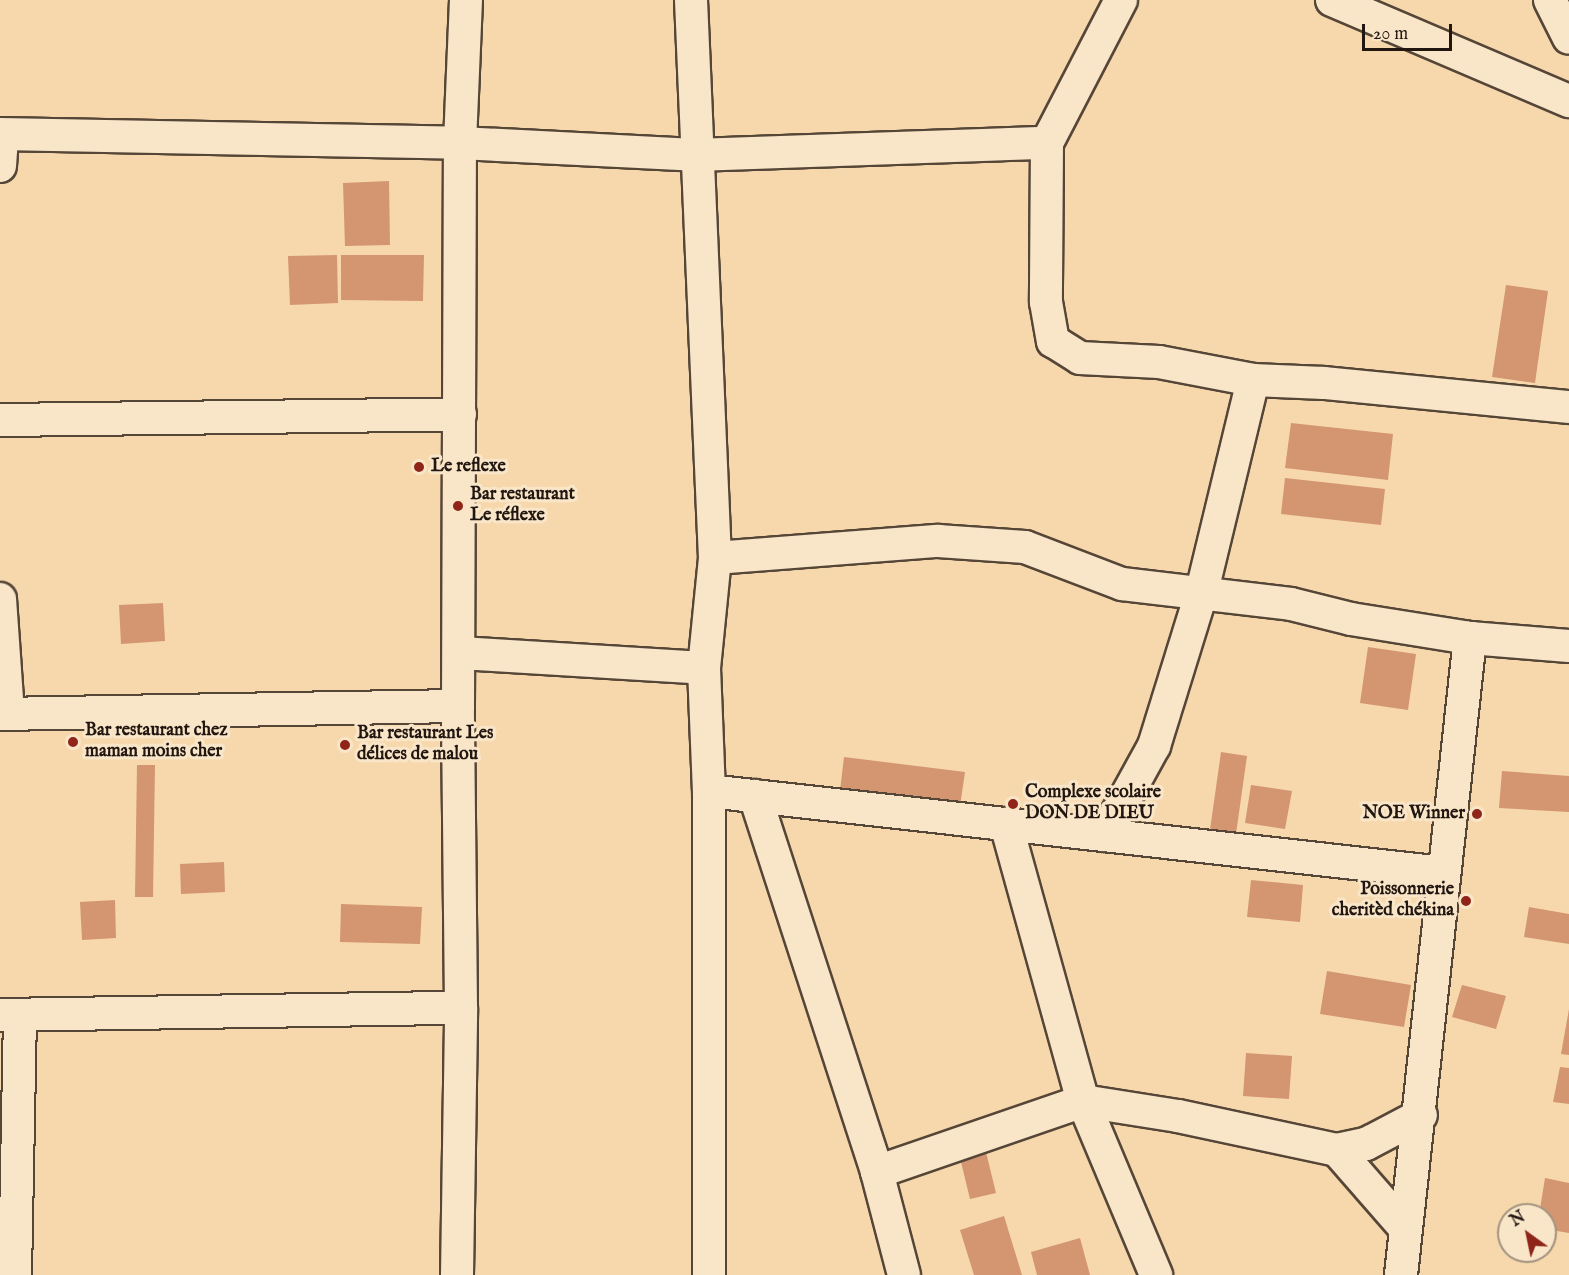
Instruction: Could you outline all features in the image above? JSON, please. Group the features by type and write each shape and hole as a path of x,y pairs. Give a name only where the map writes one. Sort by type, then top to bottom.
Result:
{"street":[{"path":"458,1275 461,1008 458,706 460,653 460,143 466,0"},
{"path":"691,0 695,155 715,558 704,668 709,791 709,1275"},
{"path":"1121,0 1047,143 1046,302 1053,341 1080,358 1159,362 1253,380 1324,383 1569,407"},
{"path":"1332,0 1569,101"},
{"path":"1550,0 1569,38"},
{"path":"0,166 1,135 460,143 695,155 1047,143"},
{"path":"1105,836 1154,746 1202,591 1253,380"},
{"path":"0,420 460,414"},
{"path":"715,558 938,541 1025,547 1122,584 1202,591 1470,638 1569,646"},
{"path":"0,599 4,714 458,706"},
{"path":"1401,1275 1421,1115 1443,873 1470,638"},
{"path":"460,653 704,668"},
{"path":"709,791 1443,873"},
{"path":"755,796 877,1172 904,1275"},
{"path":"1006,824 1083,1101 1156,1275"},
{"path":"15,1275 10,1016 461,1008"},
{"path":"877,1172 1083,1101 1178,1116 1337,1150 1365,1144 1421,1115"},
{"path":"1337,1150 1406,1228"}],"building":[{"path":"389,181 390,245 345,246 343,183"},
{"path":"337,255 338,303 290,305 288,256"},
{"path":"341,255 424,255 423,301 341,300"},
{"path":"1506,285 1548,291 1535,383 1492,377"},
{"path":"1291,423 1393,434 1388,480 1285,468"},
{"path":"1285,478 1385,489 1381,525 1281,514"},
{"path":"163,603 165,641 121,644 119,605"},
{"path":"1368,647 1416,654 1408,710 1360,703"},
{"path":"1221,752 1247,756 1235,841 1209,837"},
{"path":"844,757 965,772 959,813 839,799"},
{"path":"137,765 155,765 153,897 135,897"},
{"path":"1502,771 1569,776 1569,812 1499,808"},
{"path":"1251,785 1292,791 1285,829 1245,823"},
{"path":"224,862 225,892 181,894 180,864"},
{"path":"1251,880 1303,885 1300,922 1247,917"},
{"path":"115,900 116,938 82,940 80,902"},
{"path":"341,904 422,907 420,944 340,942"},
{"path":"1529,907 1569,914 1569,944 1524,937"},
{"path":"1327,971 1411,985 1404,1027 1320,1014"},
{"path":"1462,985 1506,996 1496,1029 1452,1017"},
{"path":"1569,1009 1569,1055 1561,1054"},
{"path":"1246,1053 1292,1056 1289,1099 1243,1096"},
{"path":"1560,1067 1569,1068 1569,1104 1553,1102"},
{"path":"986,1152 996,1193 970,1199 960,1158"},
{"path":"1545,1178 1569,1183 1569,1233 1557,1231 1557,1203 1541,1203"},
{"path":"1004,1216 1022,1275 974,1275 960,1230"},
{"path":"1080,1238 1090,1275 1037,1275 1031,1252"}],"place":[{"name":"Le reflexe","path":"419,467"},
{"name":"Bar restaurant Le réflexe","path":"458,506"},
{"name":"Bar restaurant chez maman moins cher","path":"73,742"},
{"name":"Bar restaurant Les délices de malou","path":"345,745"},
{"name":"Complexe scolaire DON DE DIEU","path":"1013,804"},
{"name":"NOE Winner","path":"1477,814"},
{"name":"Poissonnerie cheritèd chékina","path":"1466,901"}]}
